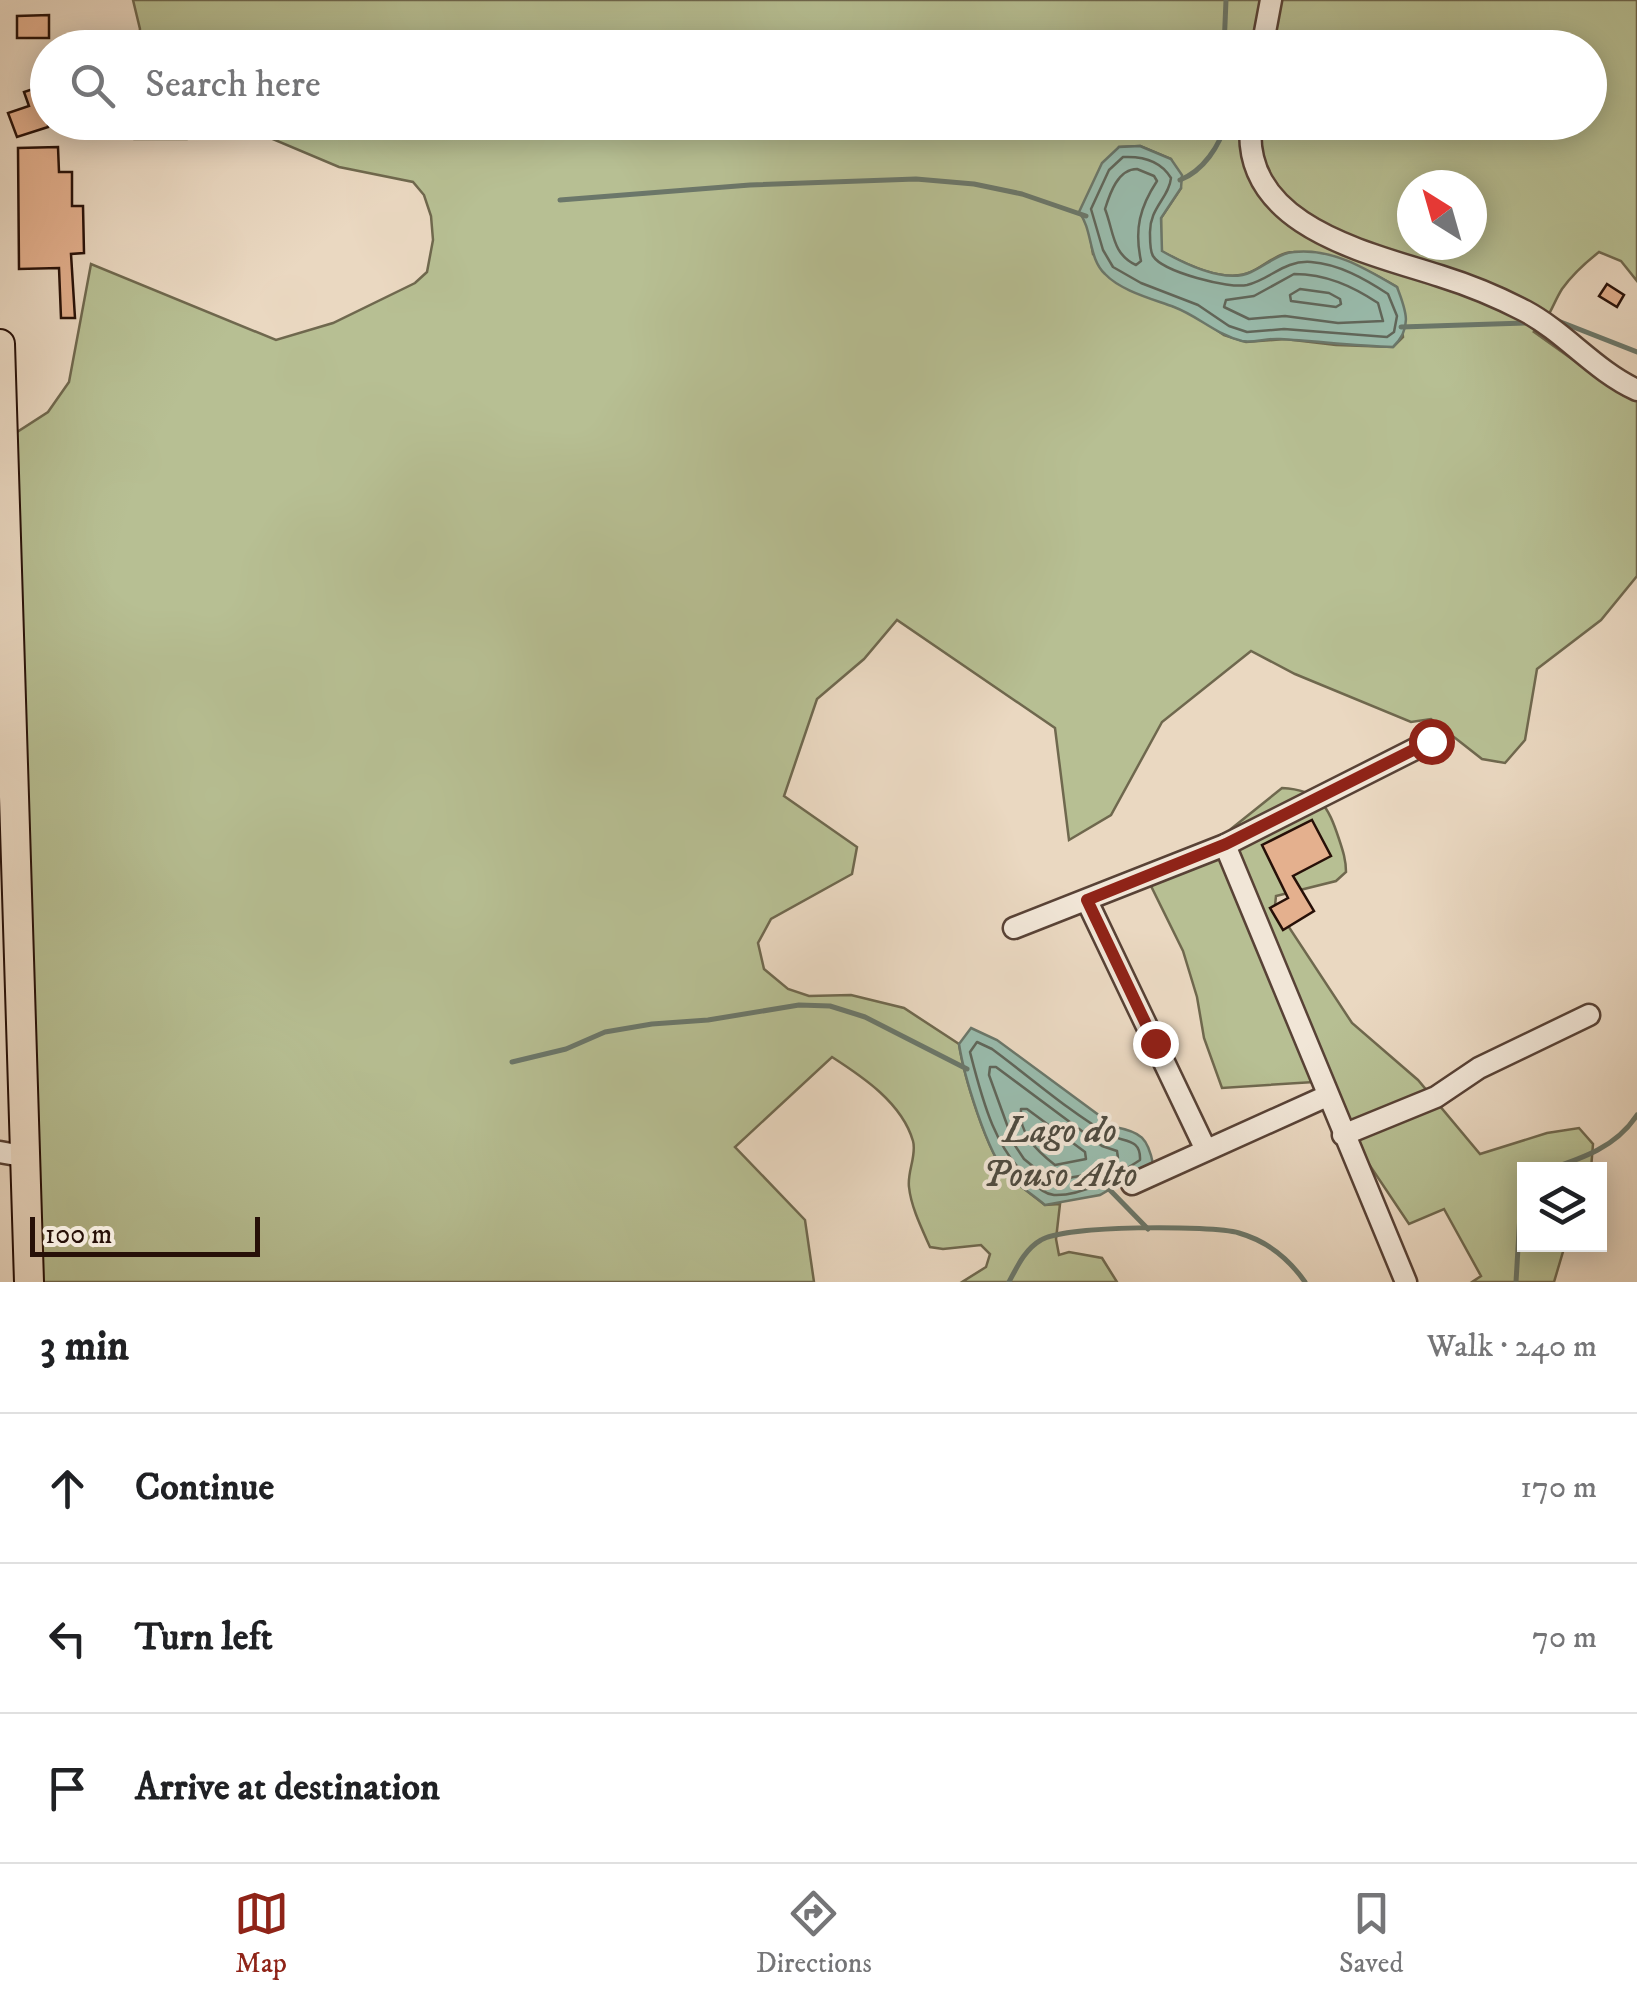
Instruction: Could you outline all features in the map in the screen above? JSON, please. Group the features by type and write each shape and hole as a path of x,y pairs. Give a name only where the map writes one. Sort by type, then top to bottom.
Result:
{"main road":[{"path":"0,344 14,1155 29,1282"}],"street":[{"path":"1265,30 1270,0"},
{"path":"1252,140 1252,156 1260,176 1277,200 1302,224 1340,244 1473,287 1530,314 1615,380 1637,390"},
{"path":"1014,928 1226,844 1431,741"},
{"path":"1226,844 1406,1282"},
{"path":"1087,900 1206,1150"},
{"path":"1343,1135 1436,1097 1479,1068 1589,1015"},
{"path":"1132,1184 1327,1096"}],"shaded area":[{"path":"133,0 1637,0 1637,281 1621,261 1599,252 1566,284 1534,332 1637,400 1637,576 1601,620 1537,669 1525,740 1505,763 1482,759 1431,719 1411,722 1295,674 1251,651 1162,722 1111,815 1069,840 1055,728 897,620 864,659 817,699 784,796 857,847 852,874 771,919 758,943 764,969 788,989 809,996 851,995 904,1008 959,1044 978,1113 1000,1164 1012,1179 1045,1205 1060,1204 1056,1239 1059,1255 1069,1252 1102,1258 1117,1282 962,1282 986,1267 990,1254 981,1245 930,1247 910,1195 914,1146 908,1127 880,1092 832,1057 735,1147 805,1220 814,1282 35,1282 11,436 48,412 69,382 91,264 276,340 333,323 415,283 427,272 433,240 431,216 424,195 413,182 339,167 275,140 1607,140 1607,30 140,30","holes":["1140,146 1171,159 1181,188 1161,218 1161,251 1205,271 1229,276 1251,272 1293,252 1321,254 1348,262 1397,287 1403,337 1393,347 1285,339 1246,342 1224,335 1194,314 1136,292 1093,254 1081,213 1119,147"]},
{"path":"1282,788 1305,792 1321,802 1335,827 1346,872 1336,881 1276,896 1275,906 1352,1023 1418,1080 1480,1154 1547,1133 1579,1128 1593,1144 1592,1162 1517,1162 1517,1252 1563,1252 1554,1282 1472,1282 1481,1276 1444,1209 1409,1224 1314,1082 1222,1088 1204,1038 1183,951 1151,886 1209,857 1231,829"}],"water":[{"path":"1140,146 1171,159 1182,175 1181,188 1161,218 1162,251 1194,267 1230,276 1251,272 1294,252 1322,253 1348,261 1397,287 1406,318 1399,340 1393,347 1280,339 1242,341 1112,280 1096,260 1079,212 1102,163 1119,147"},
{"name":"Lago do Pouso Alto","path":"971,1028 997,1040 1115,1127 1137,1134 1146,1142 1153,1164 1100,1195 1045,1205 1008,1176 985,1133 959,1044"}],"building":[{"path":"49,15 49,30 30,30 30,38 17,38 17,16"},
{"path":"30,90 30,133 17,137 8,113 29,106 24,92"},
{"path":"58,147 59,172 72,172 72,206 83,206 84,253 71,254 75,318 61,318 59,268 19,269 18,148"},
{"path":"1607,284 1624,295 1617,307 1599,296"},
{"path":"1312,820 1331,856 1293,876 1314,911 1283,930 1270,908 1288,898 1262,845"}],"waterway":[{"path":"1225,30 1226,0"},
{"path":"1180,180 1196,171 1220,140"},
{"path":"560,200 750,185 916,179 974,184 1022,194 1086,216"},
{"path":"1553,319 1637,352"},
{"path":"1401,327 1525,323"},
{"path":"512,1062 566,1049 605,1032 799,1005 830,1006 865,1017 967,1069"},
{"path":"1569,1162 1609,1143 1637,1115"},
{"path":"1105,1185 1148,1229"},
{"path":"1009,1282 1030,1248 1055,1235 1170,1228 1223,1230 1249,1236 1276,1252 1305,1282"},
{"path":"1516,1282 1518,1252"}],"route":[{"path":"1155,1043 1087,900 1226,844 1431,741"}]}
